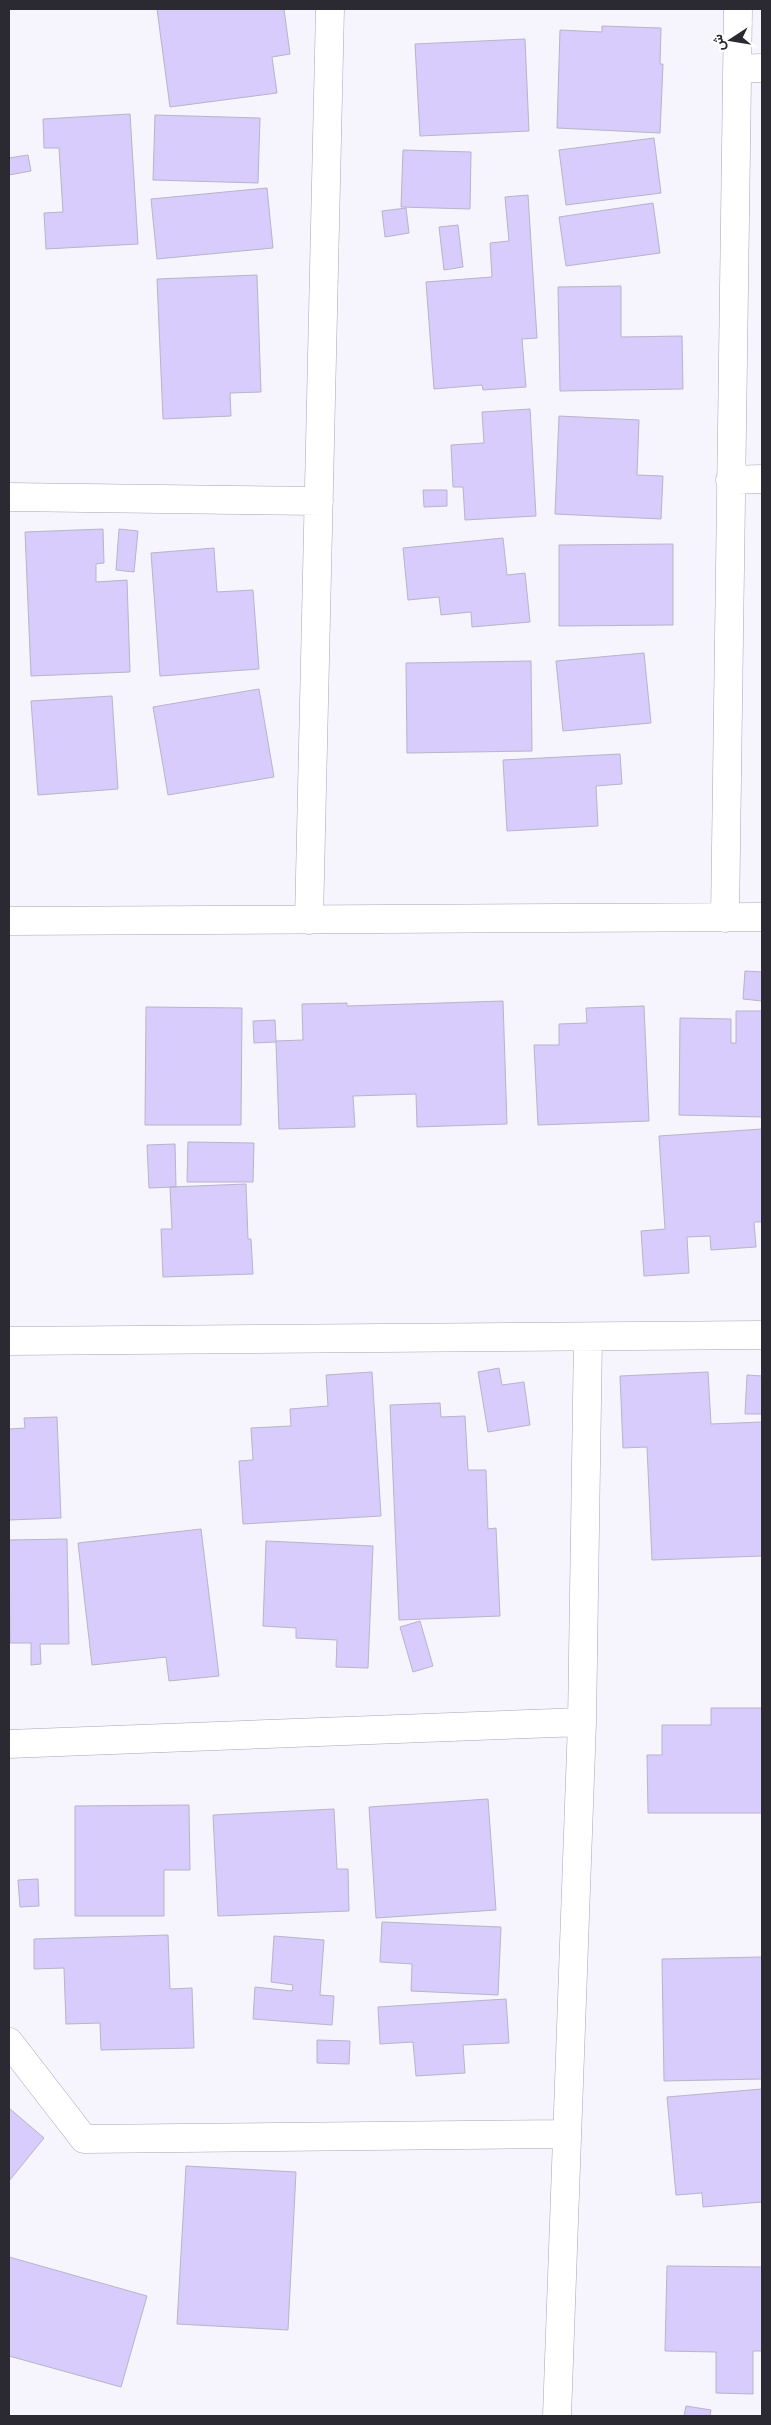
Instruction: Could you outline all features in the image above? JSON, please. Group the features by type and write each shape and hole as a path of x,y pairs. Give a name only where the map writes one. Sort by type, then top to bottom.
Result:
{"street":[{"path":"309,920 330,9"},
{"path":"725,918 730,480 750,69 738,9"},
{"path":"730,480 762,479"},
{"path":"9,497 319,501"},
{"path":"9,921 762,917"},
{"path":"9,1341 762,1335"},
{"path":"557,2416 582,1722 588,1337"},
{"path":"9,1744 582,1722"},
{"path":"9,2042 84,2139 567,2134"}],"building":[{"path":"157,9 284,9 290,54 272,57 277,93 170,107"},
{"path":"602,26 661,28 660,64 663,64 660,133 557,128 560,30 602,32"},
{"path":"525,39 529,131 420,136 415,44"},
{"path":"130,114 138,244 46,249 44,213 63,212 59,148 44,148 43,119"},
{"path":"155,115 260,118 258,183 153,180"},
{"path":"654,138 661,193 566,205 559,150"},
{"path":"403,150 471,152 470,209 401,207"},
{"path":"28,155 31,171 9,175 9,158"},
{"path":"267,188 273,248 157,259 151,199"},
{"path":"528,195 537,338 522,339 526,387 483,390 482,385 434,389 426,282 492,277 490,243 509,241 505,197"},
{"path":"653,203 660,253 566,266 559,217"},
{"path":"406,208 409,233 385,237 382,211"},
{"path":"458,225 463,267 444,270 439,227"},
{"path":"257,275 261,392 230,393 231,416 163,419 157,279"},
{"path":"621,286 621,337 682,336 683,389 560,391 558,287"},
{"path":"530,409 536,516 465,520 463,487 453,487 451,445 484,443 482,412"},
{"path":"559,416 639,420 637,475 663,476 661,519 555,514"},
{"path":"423,490 447,490 447,506 424,507"},
{"path":"103,529 104,563 96,564 96,582 127,580 130,672 31,676 25,532"},
{"path":"119,529 138,531 134,572 116,570"},
{"path":"503,538 507,575 525,573 530,622 472,627 471,612 441,615 439,597 408,600 403,548"},
{"path":"673,544 673,625 559,626 559,545"},
{"path":"214,548 217,592 253,590 259,669 160,676 151,553"},
{"path":"644,653 651,723 563,731 556,661"},
{"path":"531,661 532,751 407,753 406,663"},
{"path":"259,689 274,777 168,795 153,707"},
{"path":"112,696 118,789 38,795 31,701"},
{"path":"620,754 622,784 596,786 598,826 507,831 503,760"},
{"path":"745,971 762,972 762,1001 743,999"},
{"path":"503,1001 507,1124 417,1127 416,1094 353,1096 355,1127 279,1129 276,1042 254,1043 253,1021 275,1020 276,1041 303,1040 302,1004 347,1003 347,1006"},
{"path":"644,1006 649,1121 538,1125 534,1045 559,1045 559,1024 587,1023 586,1008"},
{"path":"146,1007 242,1008 241,1125 145,1125"},
{"path":"736,1011 762,1011 762,1117 679,1115 680,1018 731,1019 731,1043 736,1043"},
{"path":"762,1129 762,1222 754,1222 756,1247 711,1250 710,1236 687,1237 689,1273 644,1276 641,1231 665,1229 659,1136"},
{"path":"188,1142 254,1143 253,1182 187,1182"},
{"path":"175,1144 176,1187 149,1188 147,1145"},
{"path":"246,1184 248,1239 251,1239 253,1274 163,1277 161,1229 172,1229 170,1187"},
{"path":"499,1368 502,1385 524,1382 530,1425 488,1432 478,1372"},
{"path":"372,1372 381,1516 243,1524 239,1461 253,1460 251,1428 291,1426 290,1409 328,1406 326,1375"},
{"path":"708,1372 711,1424 762,1422 762,1556 652,1560 647,1447 623,1448 620,1376"},
{"path":"747,1375 762,1376 762,1414 745,1414"},
{"path":"440,1403 441,1417 465,1416 468,1470 486,1470 488,1529 496,1528 500,1616 399,1620 390,1405"},
{"path":"57,1417 61,1518 9,1520 9,1429 25,1428 24,1418"},
{"path":"201,1529 219,1676 169,1681 166,1657 92,1665 78,1543"},
{"path":"67,1539 69,1644 40,1644 41,1664 31,1665 31,1643 10,1643 9,1540"},
{"path":"266,1541 373,1546 368,1668 336,1667 337,1640 296,1638 296,1628 263,1626"},
{"path":"420,1621 433,1666 413,1672 400,1627"},
{"path":"711,1708 762,1708 762,1813 648,1813 647,1755 662,1755 662,1725 711,1725"},
{"path":"488,1799 496,1910 376,1918 369,1807"},
{"path":"189,1805 190,1870 164,1870 164,1916 75,1916 75,1806"},
{"path":"334,1809 337,1869 348,1869 349,1911 218,1916 213,1815"},
{"path":"38,1879 39,1906 20,1907 18,1880"},
{"path":"382,1922 501,1927 498,1995 411,1991 412,1964 380,1962"},
{"path":"168,1935 170,1989 192,1988 194,2048 101,2050 100,2023 66,2024 64,1968 34,1969 34,1939"},
{"path":"274,1936 324,1940 320,1995 334,1996 332,2025 253,2019 255,1987 292,1991 293,1985 271,1982"},
{"path":"762,1957 762,2079 664,2081 662,1959"},
{"path":"506,1999 509,2043 463,2045 465,2073 416,2076 413,2042 380,2044 378,2007"},
{"path":"317,2040 350,2041 349,2064 317,2063"},
{"path":"762,2089 762,2202 703,2207 702,2193 676,2195 667,2097"},
{"path":"9,2108 44,2138 9,2181"},
{"path":"186,2166 296,2172 288,2330 177,2324"},
{"path":"9,2257 147,2296 121,2387 9,2356"},
{"path":"667,2266 762,2267 762,2351 753,2351 753,2394 716,2393 716,2352 665,2351"},
{"path":"686,2406 711,2410 710,2416 684,2416"}]}
